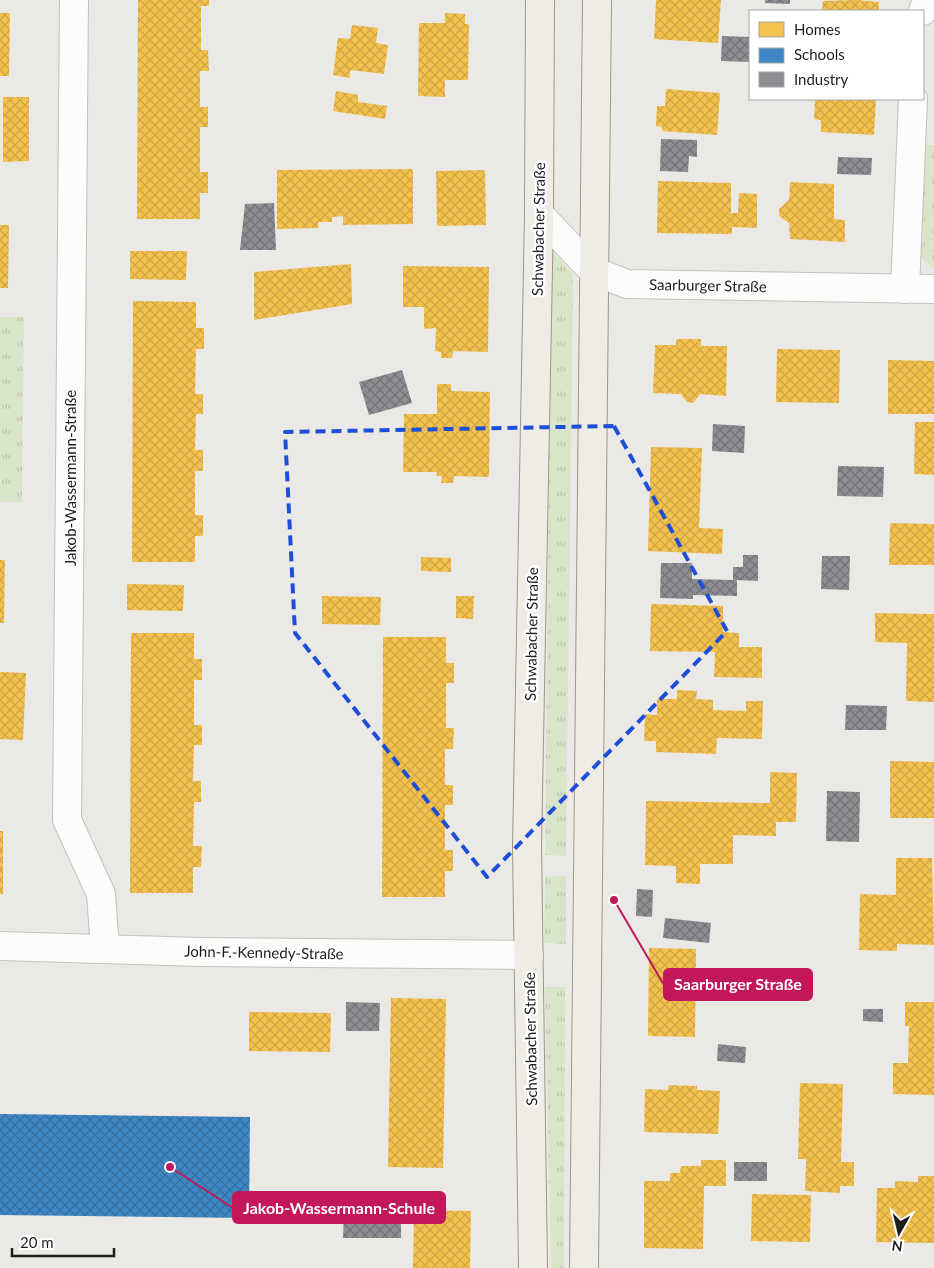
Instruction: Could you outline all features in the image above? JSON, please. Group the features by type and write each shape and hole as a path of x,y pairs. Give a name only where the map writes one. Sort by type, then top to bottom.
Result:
{"main road":[{"name":"Schwabacher Straße","path":"533,1268 527,836 539,214 540,0"},
{"path":"584,1268 597,0"}],"street":[{"name":"Jakob-Wassermann-Straße","path":"74,0 67,820 102,894 105,948"},
{"path":"905,289 913,100"},
{"name":"Saarburger Straße","path":"539,214 593,271 627,284 934,290"},
{"name":"John-F.-Kennedy-Straße","path":"0,946 529,955"}],"highlighted area":[{"path":"614,426 727,631 487,877 295,633 285,432"}],"green space":[{"path":"923,144 934,145 934,269 920,257 917,245"},
{"path":"551,250 572,273 573,281 566,856 545,855"},
{"path":"0,317 24,317 22,502 0,502"},
{"path":"545,876 566,876 566,944 544,943"},
{"path":"545,987 565,987 564,1268 551,1268"}],"building: Homes":[{"path":"138,0 209,0 209,6 201,6 201,50 208,50 209,71 200,71 200,107 208,107 208,127 200,127 200,172 208,172 208,193 200,193 200,219 137,219"},
{"path":"656,0 721,0 718,43 654,39"},
{"path":"856,0 879,2 879,10 822,10 823,1"},
{"path":"0,13 10,13 9,76 0,76"},
{"path":"445,13 465,14 465,24 469,24 468,80 445,80 445,97 418,96 419,23 445,23"},
{"path":"352,25 378,28 376,43 388,45 384,74 350,70 350,78 333,75 338,38 350,39"},
{"path":"666,89 720,93 717,135 662,131 662,127 656,126 657,106 665,106"},
{"path":"336,91 358,95 358,102 387,106 385,119 333,111"},
{"path":"3,97 29,97 29,161 3,162"},
{"path":"815,100 876,100 874,135 821,132 821,120 814,119"},
{"path":"413,169 413,224 343,225 343,216 332,217 332,222 318,222 318,228 277,229 277,170"},
{"path":"485,170 486,225 437,226 436,171"},
{"path":"658,181 731,183 731,213 738,213 739,193 757,194 757,228 732,227 732,234 657,233"},
{"path":"790,182 834,184 834,219 845,220 845,242 790,239 789,223 779,216 779,209 789,200"},
{"path":"0,225 9,225 8,288 0,288"},
{"path":"130,251 187,251 186,280 130,279"},
{"path":"351,264 352,304 254,320 254,272"},
{"path":"403,266 489,267 488,352 453,351 452,358 441,358 441,352 435,351 436,328 424,329 424,307 403,307"},
{"path":"133,301 196,302 196,328 204,328 204,349 196,349 195,394 203,394 203,414 196,414 195,450 203,450 203,471 195,471 195,515 203,515 203,536 195,536 195,562 132,562"},
{"path":"676,339 701,339 701,346 727,346 726,396 700,394 693,403 687,402 681,394 653,393 655,345 676,345"},
{"path":"777,349 840,350 839,403 776,402"},
{"path":"888,360 934,361 934,414 888,414"},
{"path":"437,384 451,384 451,391 490,392 489,477 454,476 453,483 441,483 442,476 436,476 437,472 403,472 404,414 437,414"},
{"path":"915,422 934,422 934,475 914,474"},
{"path":"651,447 702,448 699,528 723,529 722,554 648,551"},
{"path":"890,523 934,524 934,565 889,565"},
{"path":"421,557 451,558 451,572 421,571"},
{"path":"0,560 5,560 4,623 0,623"},
{"path":"127,584 184,585 183,611 127,610"},
{"path":"322,596 381,597 380,625 322,624"},
{"path":"456,596 474,596 473,619 456,618"},
{"path":"651,604 723,606 723,632 739,633 739,647 762,647 762,678 714,677 715,652 650,651"},
{"path":"875,613 934,614 934,702 906,701 907,643 875,642"},
{"path":"131,633 194,633 194,659 202,659 202,680 194,680 194,725 202,725 202,745 194,745 193,781 201,781 201,802 194,802 193,846 202,846 201,867 193,867 193,893 130,893"},
{"path":"383,637 446,637 446,663 454,663 454,683 446,683 446,728 454,728 453,749 445,749 445,785 453,785 453,805 445,805 445,850 453,850 453,871 445,871 445,897 382,897"},
{"path":"0,672 26,673 23,740 0,739"},
{"path":"677,690 697,691 696,699 713,700 713,710 746,711 746,701 763,701 762,739 717,738 716,754 656,752 656,741 644,741 645,714 657,715 657,699 677,699"},
{"path":"890,761 934,762 934,818 890,818"},
{"path":"770,772 797,773 796,822 776,822 776,836 733,835 733,864 700,864 700,884 676,883 676,866 645,865 646,801 770,803"},
{"path":"0,831 3,831 3,894 0,894"},
{"path":"896,858 932,858 934,945 897,944 897,951 859,950 860,894 896,895"},
{"path":"649,948 696,949 695,1037 648,1036"},
{"path":"391,998 446,999 443,1168 388,1167"},
{"path":"905,1002 934,1002 934,1095 893,1094 893,1063 908,1063 909,1026 905,1026"},
{"path":"249,1012 331,1013 330,1052 249,1051"},
{"path":"800,1083 843,1084 841,1162 854,1162 854,1186 840,1186 840,1193 805,1191 806,1159 798,1159"},
{"path":"669,1085 697,1086 697,1090 720,1091 718,1134 644,1132 645,1089 668,1090"},
{"path":"701,1160 726,1160 726,1186 704,1186 703,1249 644,1248 644,1181 670,1181 670,1173 680,1173 681,1166 701,1166"},
{"path":"918,1176 934,1176 934,1243 876,1242 877,1188 895,1188 895,1181 918,1182"},
{"path":"752,1194 811,1195 810,1242 751,1241"},
{"path":"414,1210 471,1211 470,1268 413,1268"}],"building: Schools":[{"path":"0,1114 250,1117 249,1218 0,1215"}],"building: Industry":[{"path":"765,0 790,0 790,4 765,3"},
{"path":"722,36 749,37 749,62 721,61"},
{"path":"661,139 697,140 697,157 689,156 688,172 660,171"},
{"path":"838,157 872,158 871,175 837,174"},
{"path":"274,203 276,250 240,250 245,204"},
{"path":"402,370 412,403 369,415 359,382"},
{"path":"713,424 745,426 744,453 712,451"},
{"path":"838,466 884,467 883,497 837,496"},
{"path":"743,555 758,555 758,581 737,580 737,596 693,595 693,599 660,598 661,563 692,563 692,579 733,580 733,567 743,567"},
{"path":"822,556 850,556 849,590 821,589"},
{"path":"846,705 887,706 886,730 845,730"},
{"path":"827,791 860,792 859,842 826,841"},
{"path":"637,889 653,890 652,917 636,916"},
{"path":"665,918 711,923 709,943 663,938"},
{"path":"346,1002 380,1003 379,1031 346,1031"},
{"path":"863,1009 883,1009 883,1022 863,1021"},
{"path":"718,1044 746,1047 745,1063 717,1061"},
{"path":"734,1162 767,1162 767,1181 734,1181"},
{"path":"344,1212 401,1213 401,1238 343,1238"}],"place":[{"name":"Saarburger Straße","path":"614,900"},
{"name":"Jakob-Wassermann-Schule","path":"170,1167"}]}
